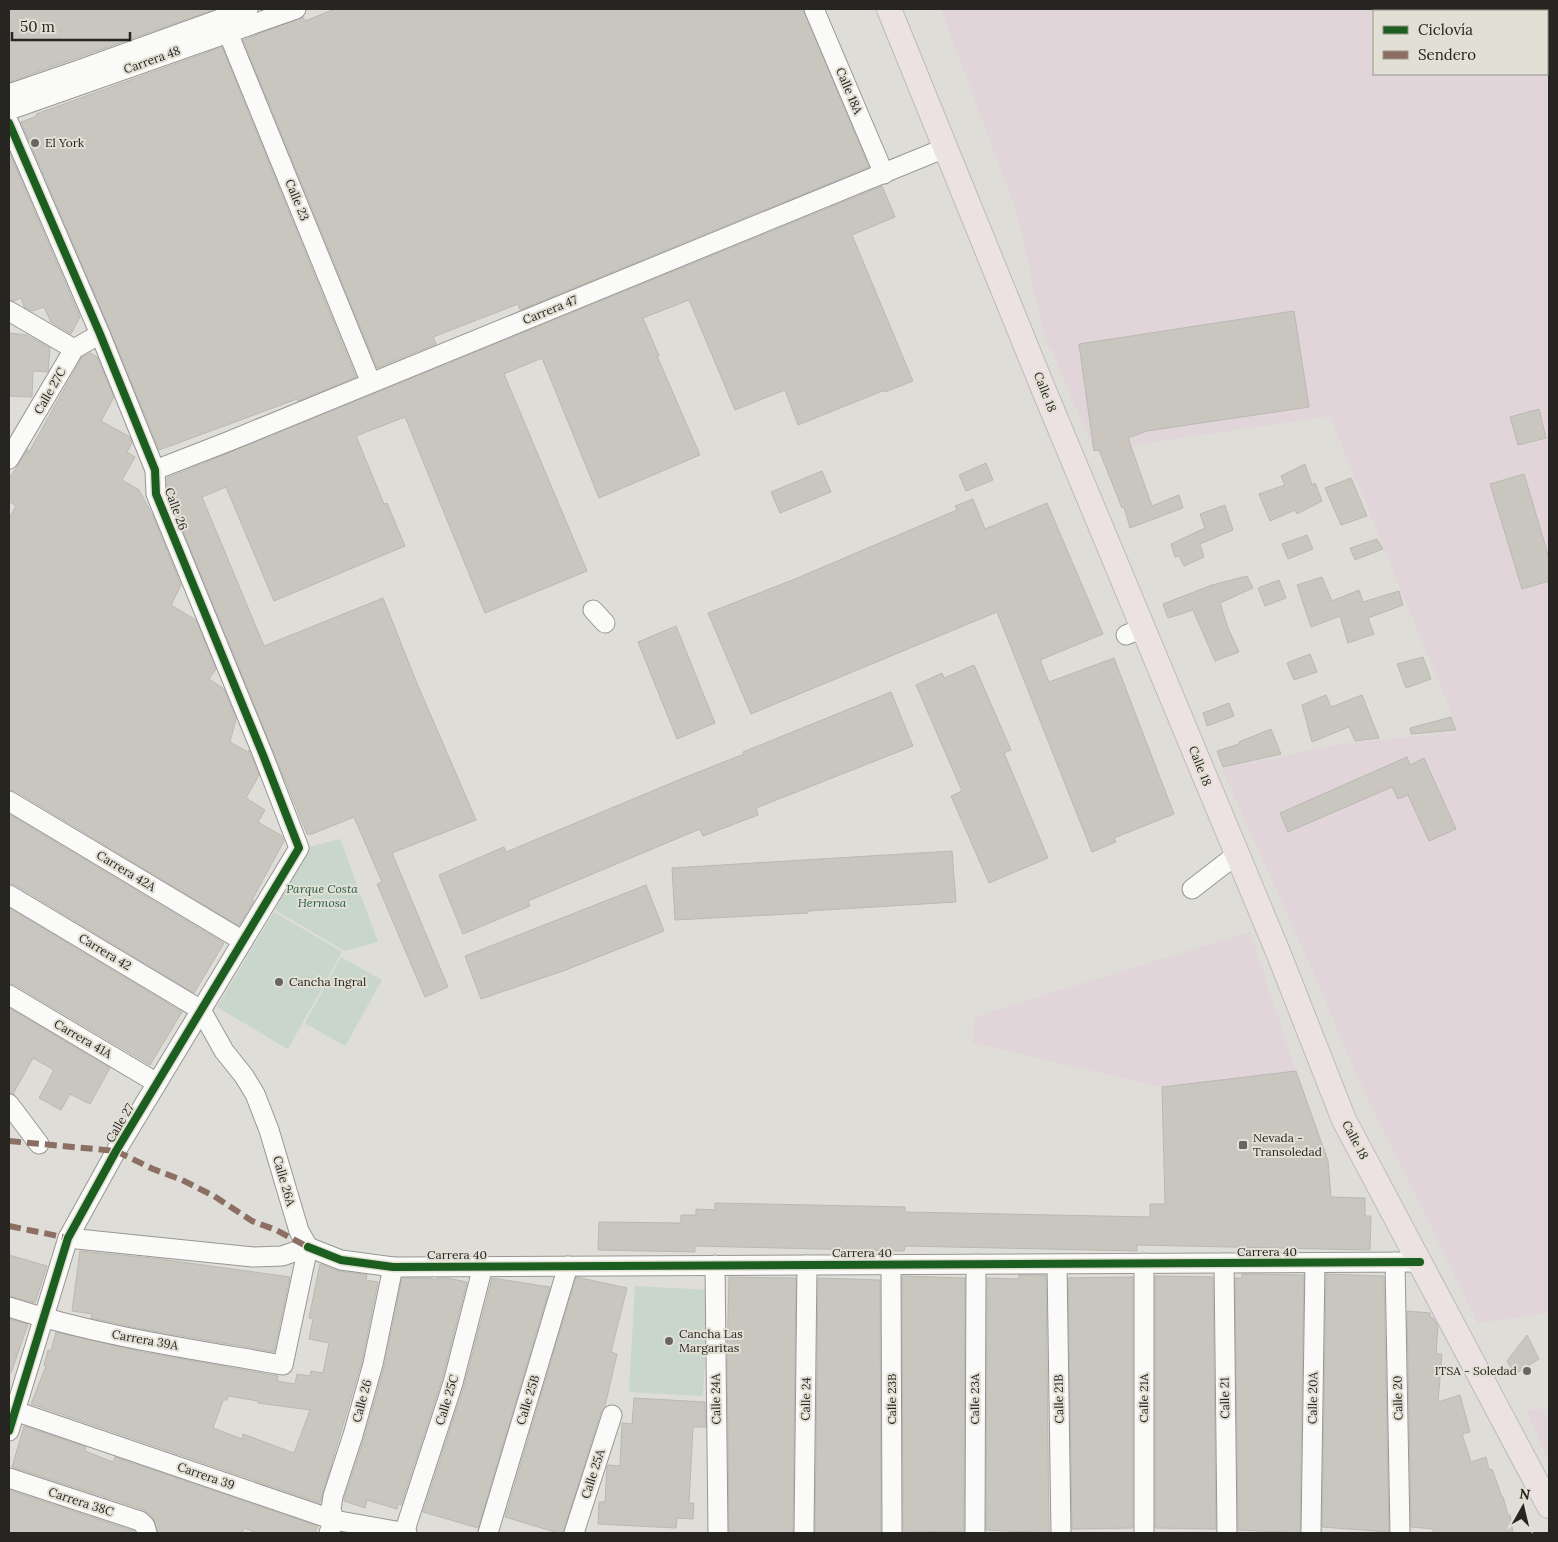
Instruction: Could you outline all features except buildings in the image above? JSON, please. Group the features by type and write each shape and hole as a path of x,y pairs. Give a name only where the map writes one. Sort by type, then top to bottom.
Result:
{"main road":[{"name":"Calle 18","path":"889,9 1135,632 1236,855 1283,965 1344,1120 1549,1506"}],"street":[{"name":"Carrera 48","path":"9,94 233,19 296,9"},
{"name":"Calle 18A","path":"814,9 884,174"},
{"name":"Carrera 48","path":"9,110 233,19"},
{"name":"Calle 23","path":"233,19 371,383"},
{"name":"Calle 26","path":"9,123 100,334 155,470 156,494 260,746 299,848"},
{"name":"Carrera 47","path":"155,470 945,148"},
{"path":"9,311 74,349"},
{"name":"Calle 27C","path":"9,459 74,349 100,334"},
{"name":"Carrera 42A","path":"9,800 243,941"},
{"name":"Calle 27","path":"9,1432 12,1410 44,1319 68,1238 116,1151 299,848"},
{"path":"1192,889 1236,855"},
{"name":"Carrera 42","path":"9,895 202,1010"},
{"name":"Carrera 41A","path":"9,996 158,1083"},
{"name":"Calle 26A","path":"202,1010 224,1051 244,1076 260,1107 269,1130 299,1231 308,1247"},
{"path":"9,1104 39,1144"},
{"path":"68,1238 253,1257 282,1256 308,1247"},
{"name":"Carrera 40","path":"308,1247 341,1260 393,1267 1420,1262"},
{"name":"Carrera 39A","path":"9,1307 44,1319 107,1334 283,1365 308,1247"},
{"name":"Calle 20","path":"1395,1262 1400,1533"},
{"name":"Calle 21","path":"1224,1263 1227,1533"},
{"name":"Calle 20A","path":"1311,1533 1315,1263"},
{"name":"Calle 23B","path":"891,1264 892,1533"},
{"name":"Calle 23A","path":"975,1533 976,1264"},
{"name":"Calle 21B","path":"1057,1264 1061,1533"},
{"name":"Calle 21A","path":"1144,1264 1144,1533"},
{"name":"Calle 24A","path":"715,1265 718,1533"},
{"name":"Calle 24","path":"804,1533 807,1265"},
{"name":"Calle 25C","path":"406,1533 453,1383 483,1266"},
{"name":"Calle 25B","path":"488,1533 568,1266"},
{"name":"Calle 26","path":"332,1526 332,1496 353,1435 373,1364 393,1267"},
{"name":"Carrera 39","path":"12,1410 332,1526 406,1533"},
{"name":"Calle 25A","path":"574,1533 612,1414"},
{"name":"Carrera 38C","path":"9,1478 140,1521 145,1526 147,1533"}],"shaded area":[{"path":"941,9 1549,9 1549,1313 1478,1323 1354,1070 1315,976 1222,769 1339,744 1459,732 1330,416 1094,451 1051,349 1045,340 1017,213"},
{"path":"1250,932 1296,1071 1162,1087 973,1043 974,1017"},
{"path":"1526,1409 1549,1409 1549,1457 1546,1457"}],"green space":[{"name":"Parque Costa Hermosa","path":"340,839 378,942 345,951 275,910 305,848"},
{"name":"Cancha Ingral","path":"274,912 342,952 288,1049 217,1007"},
{"name":"Cancha Ingral","path":"341,957 382,980 345,1046 305,1023"},
{"name":"Cancha Las Margaritas","path":"635,1286 709,1290 703,1396 629,1392"}],"marked path":[{"path":"9,1141 116,1151 153,1169 182,1180 214,1196 252,1221 276,1230 308,1247"},
{"path":"9,1226 68,1238"}],"cycle path":[{"path":"9,123 100,334 155,470 156,494 299,848 116,1151 68,1238 9,1431"},
{"path":"308,1247 341,1260 393,1267 1420,1262"}],"place":[{"name":"El York","path":"35,143"},
{"name":"Cancha Ingral","path":"279,982"},
{"name":"Nevada - Transoledad","path":"1243,1145"},
{"name":"Cancha Las Margaritas","path":"669,1341"},
{"name":"ITSA - Soledad","path":"1527,1371"}]}
